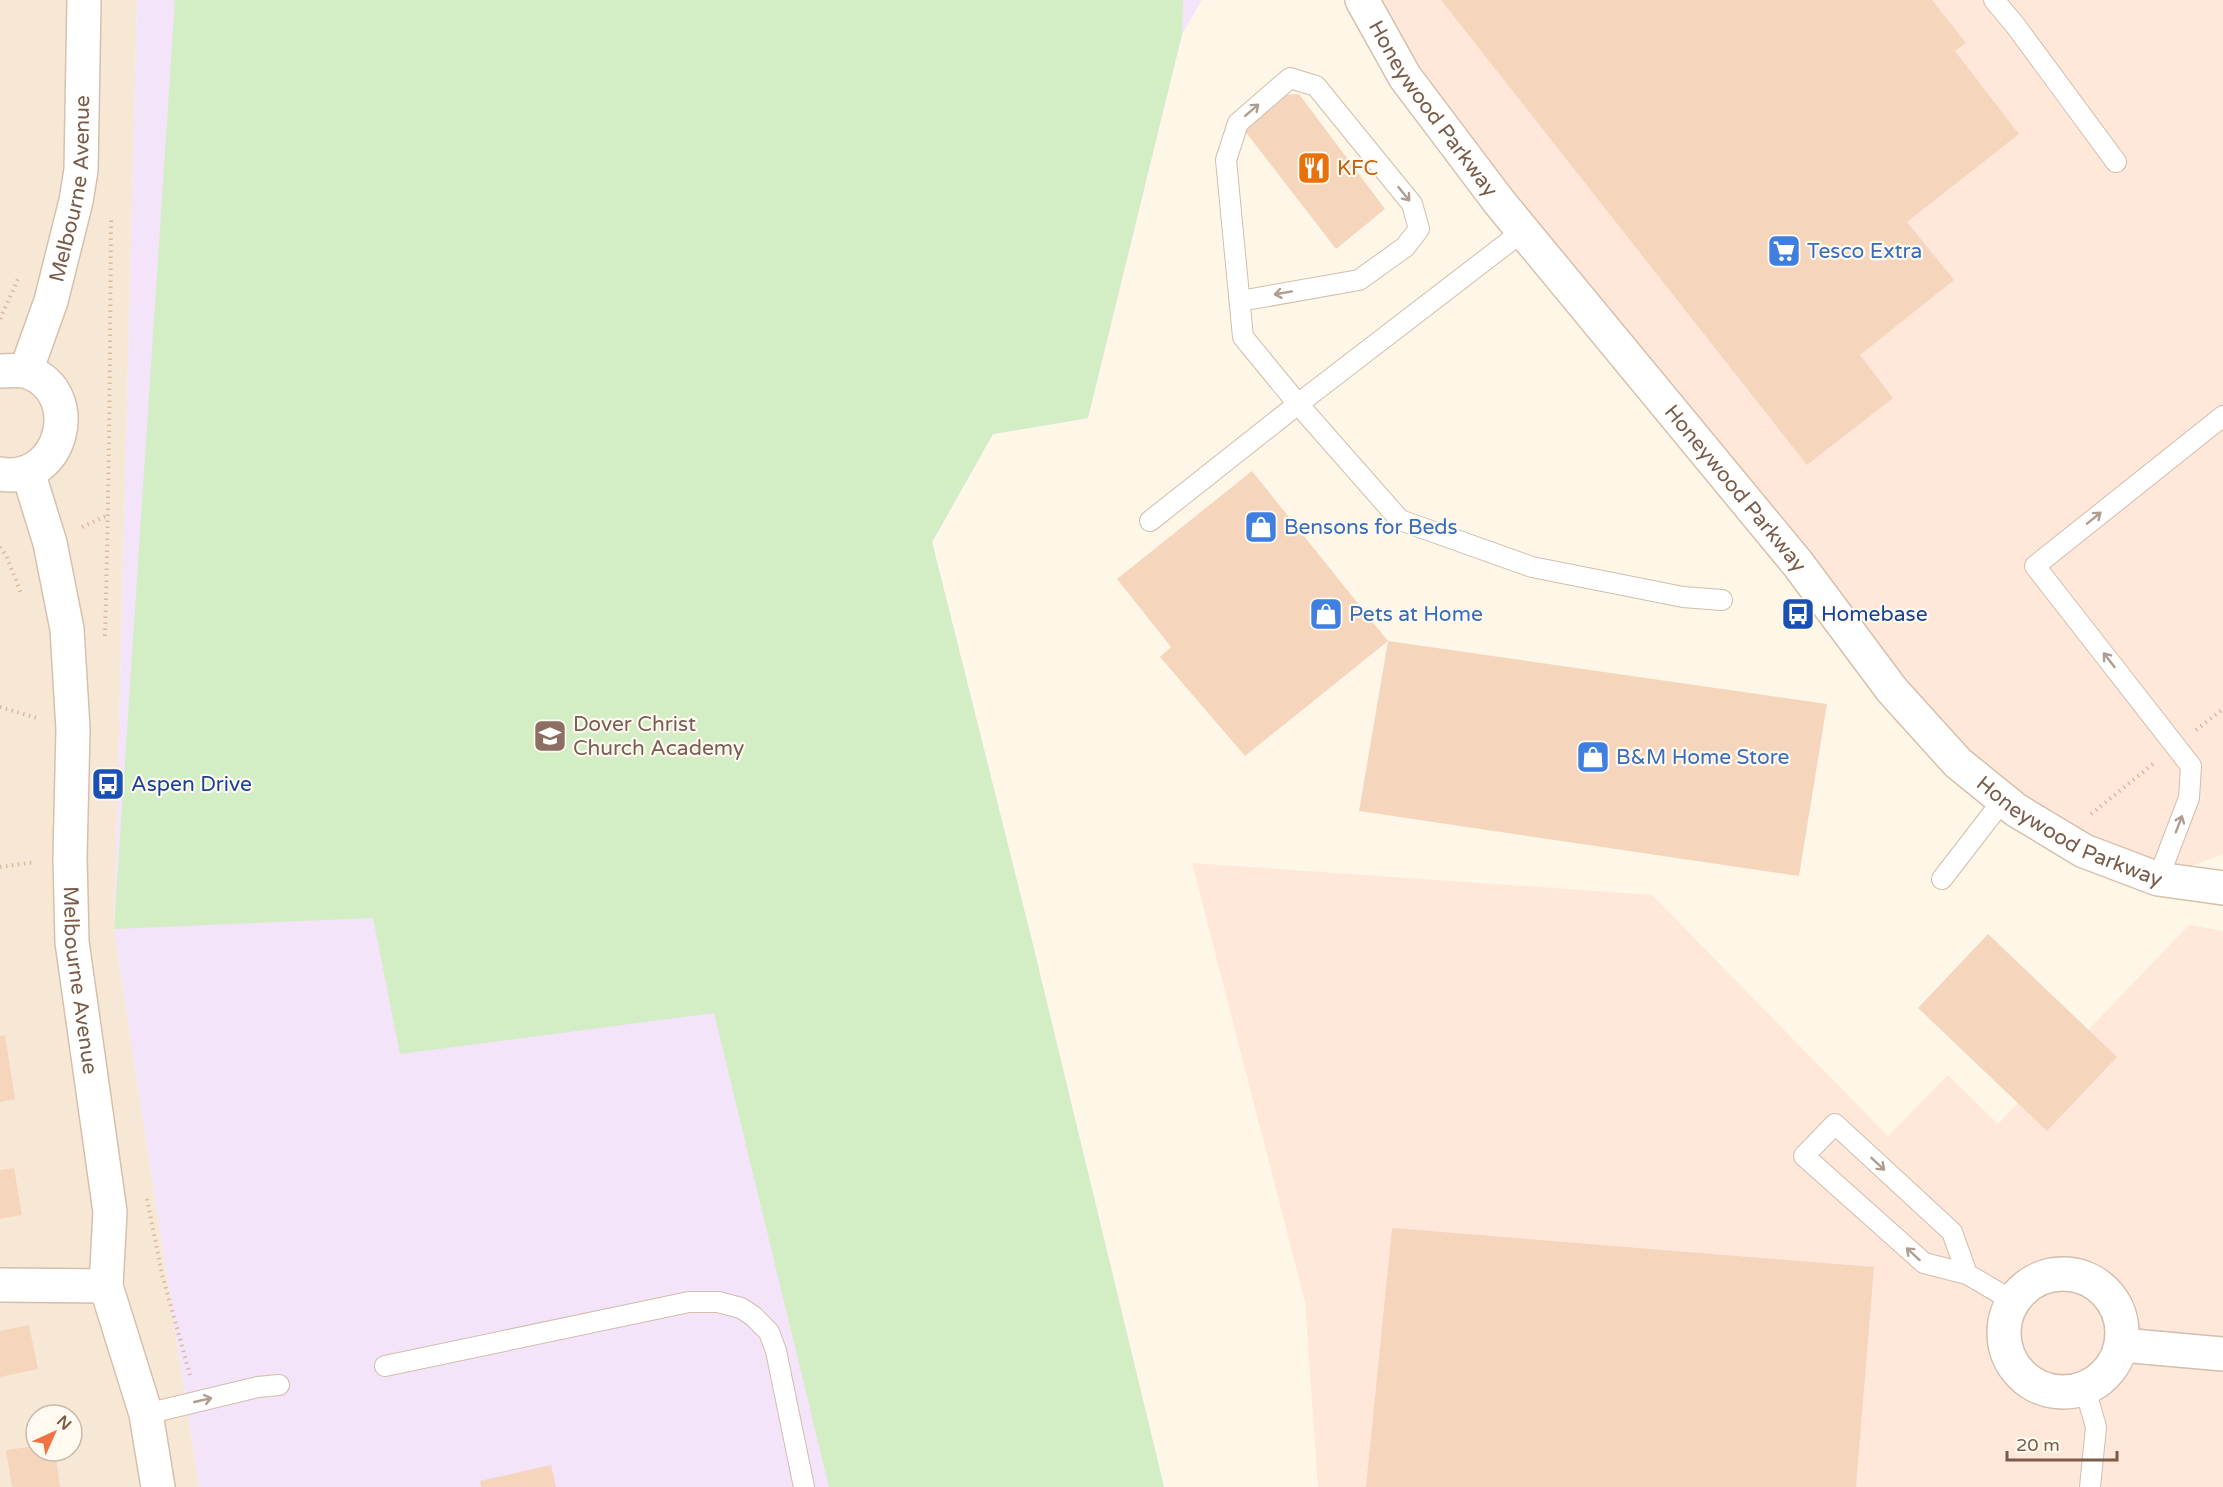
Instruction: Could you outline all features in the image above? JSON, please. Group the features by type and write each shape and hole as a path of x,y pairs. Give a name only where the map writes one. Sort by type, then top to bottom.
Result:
{"street":[{"name":"Melbourne Avenue","path":"84,0 81,170 78,191 51,301 13,371 42,380 55,394 61,412 62,430 55,448 44,463 14,473 50,543 67,629 73,729 70,857 72,942 110,1212 106,1286 146,1413 158,1487"},
{"name":"Honeywood Parkway","path":"1362,0 1405,77 1500,204 1798,564 1892,690 1958,763 2016,810 2084,850 2158,879 2223,888"},
{"path":"2064,1273 2085,1277 2102,1288 2116,1304 2122,1323 2122,1344 2115,1363 2103,1378 2085,1389 2067,1393 2048,1391 2032,1384 2018,1371 2008,1355 2003,1337 2005,1318 2013,1301 2026,1286 2044,1276 2064,1273"},
{"path":"0,1285 106,1286"},
{"path":"2122,1344 2223,1354"}],"lane":[{"path":"1995,0 2115,162"},
{"path":"1240,301 1359,280 1405,247 1419,229 1412,204 1316,86 1290,78 1238,123 1226,160 1243,337 1298,404 1400,520 1532,567 1683,597 1722,600"},
{"path":"1150,521 1523,231"},
{"path":"2158,879 2189,798 2192,766 2035,566 2223,416"},
{"path":"1942,879 2003,800"},
{"path":"1967,1274 1952,1232 1835,1124 1804,1156 1924,1263 1967,1274 2013,1301"},
{"path":"385,1366 689,1302 718,1302 741,1308 769,1332 804,1487"},
{"path":"146,1413 258,1387 279,1385"},
{"path":"2085,1389 2096,1427 2090,1487"}],"path":[{"path":"105,646 110,467 108,401 111,209"},
{"path":"0,319 19,275"},
{"path":"0,547 6,555 23,597"},
{"path":"0,707 41,719"},
{"path":"2062,837 2223,709"},
{"path":"145,1191 162,1274 189,1371 195,1402"}],"shaded area":[{"path":"0,0 137,0 114,929 199,1487 0,1487"},
{"name":"Dover Christ Church Academy","path":"137,0 1202,0 1182,34 1088,418 993,434 932,542 1033,945 1164,1487 199,1487 114,929"},
{"path":"1362,0 2223,0 2223,854 2158,879 1958,763"},
{"path":"1192,863 1652,895 1888,1136 1948,1075 1998,1124 2189,925 2223,931 2223,1487 1318,1487 1305,1302"}],"green space":[{"name":"Dover Christ Church Academy","path":"175,0 1183,0 1182,34 1088,418 993,434 932,542 1033,945 1164,1487 829,1487 714,1013 400,1054 373,918 114,929"}],"building":[{"name":"Tesco Extra","path":"1441,0 1932,0 1966,43 1955,51 2019,134 1907,222 1954,280 1860,355 1893,398 1807,465"},
{"name":"KFC","path":"1299,94 1385,209 1336,249 1241,126 1279,95"},
{"path":"1252,471 1388,641 1245,756 1160,657 1171,647 1117,579"},
{"name":"B&M Home Store","path":"1388,641 1827,704 1799,876 1359,811"},
{"path":"1988,934 2117,1057 2047,1131 1918,1008"},
{"path":"5,1035 15,1099 0,1102 0,1036"},
{"path":"14,1168 22,1215 0,1219 0,1170"},
{"path":"1392,1228 1874,1267 1856,1487 1366,1487"},
{"path":"29,1325 38,1369 0,1377 0,1331"},
{"path":"24,1448 24,1463 57,1463 60,1487 12,1487 6,1450"},
{"path":"551,1465 556,1487 481,1487 480,1481"}],"place":[{"name":"KFC","path":"1314,168"},
{"name":"Tesco Extra","path":"1784,251"},
{"name":"Bensons for Beds","path":"1261,527"},
{"name":"Pets at Home","path":"1326,614"},
{"name":"Homebase","path":"1798,614"},
{"name":"Dover Christ Church Academy","path":"550,736"},
{"name":"B&M Home Store","path":"1593,757"},
{"name":"Aspen Drive","path":"108,784"}]}
